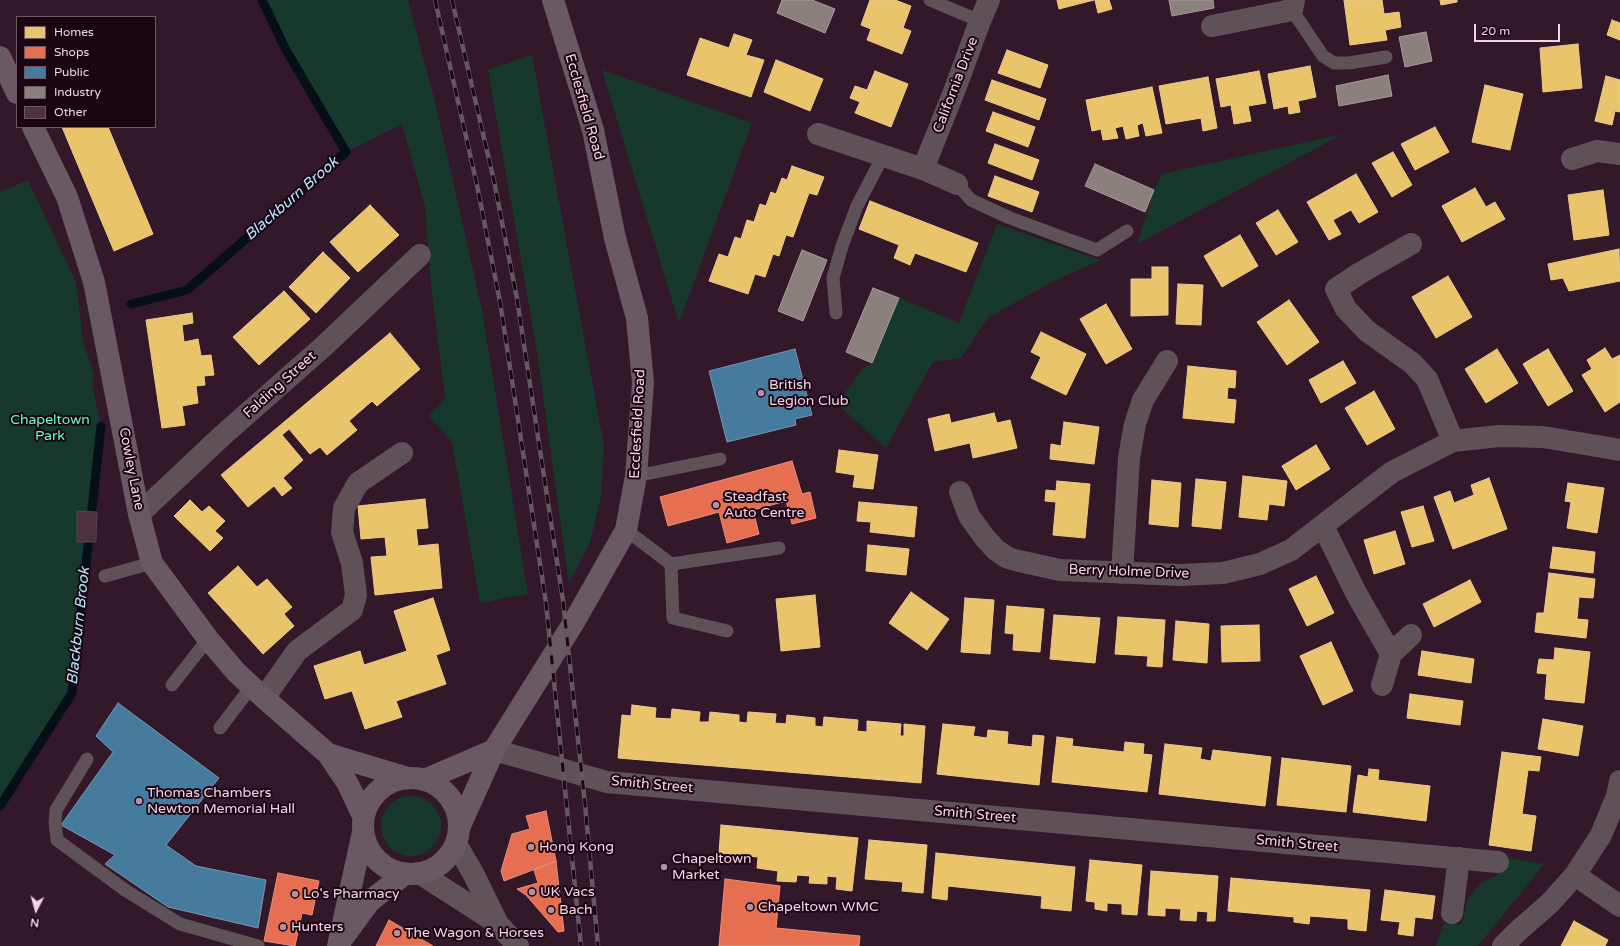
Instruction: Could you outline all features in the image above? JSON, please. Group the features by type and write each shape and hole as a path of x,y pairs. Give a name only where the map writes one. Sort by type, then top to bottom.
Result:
{"main road":[{"name":"Ecclesfield Road","path":"457,836 494,750 574,622 626,530 636,476 643,383 637,318 615,238 593,130 553,0"},
{"path":"0,57 16,92"},
{"name":"Cowley Lane","path":"33,128 67,197 94,282 139,514 152,563 208,639 257,692 328,754 348,784 363,824"},
{"path":"339,944 347,898 369,802 379,790 393,781 416,779 494,750"},
{"name":"Cowley Lane","path":"328,754 416,779"},
{"path":"339,944 370,901 413,874 432,870 442,863 450,854 457,836 457,812 450,798 438,787 416,779"},
{"path":"363,824 367,848 376,860 389,870 413,874 497,923"},
{"path":"457,836 472,873 497,923 515,945"}],"street":[{"name":"California Drive","path":"923,169 989,0"},
{"path":"1212,26 1293,5"},
{"path":"818,134 923,169 957,184"},
{"path":"1572,159 1597,151 1620,154"},
{"path":"1411,244 1360,273 1336,289 1346,310 1362,325 1412,363 1427,379 1453,441"},
{"name":"Falding Street","path":"139,514 223,435 324,346 420,255"},
{"path":"1122,573 1129,458 1135,424 1143,400 1167,361"},
{"name":"Berry Holme Drive","path":"960,492 969,516 985,538 996,550 1008,558 1060,570 1181,575 1223,573 1260,564 1291,550 1392,472 1453,441 1498,436 1543,436 1620,450"},
{"path":"257,692 297,650 352,610 356,595 352,563 342,532 344,508 358,483 402,453"},
{"path":"1323,526 1356,593 1391,654"},
{"path":"1382,685 1391,654 1411,635"},
{"name":"Smith Street","path":"494,750 607,782 1498,862"},
{"path":"1503,946 1550,904 1575,875 1601,835 1617,796 1620,781"},
{"path":"1452,912 1459,858"},
{"path":"1575,875 1620,906"}],"lane":[{"path":"930,0 980,21"},
{"path":"1293,5 1323,56 1334,63 1349,63 1386,57"},
{"path":"836,313 833,278 842,246 857,206 883,156"},
{"path":"957,184 970,200 1010,218 1097,250 1127,231"},
{"path":"636,476 720,459"},
{"path":"626,530 670,564 779,548"},
{"path":"105,576 152,563"},
{"path":"670,564 673,618 727,631"},
{"path":"172,685 208,639"},
{"path":"220,728 257,692"},
{"path":"86,759 56,810 55,822 57,840 125,890 180,924 258,946"}],"green space":[{"path":"262,0 408,0 436,106 482,310 528,594 480,603 452,442 429,416 445,398 431,286 425,207 402,124 346,152 286,50"},
{"path":"532,55 604,446 601,496 590,542 569,584 537,352 488,70"},
{"path":"602,70 752,123 679,323"},
{"path":"1343,134 1137,244 1154,190 1162,174"},
{"name":"Chapeltown Park","path":"28,180 76,282 83,341 94,374 92,384 101,426 72,693 0,806 0,192"},
{"path":"997,224 1100,260 1050,283 988,318 961,358 933,362 886,448 837,404 863,368 872,363 899,298 959,323"},
{"path":"411,796 428,801 436,809 441,826 436,843 428,851 411,856 394,851 386,843 381,826 386,809 394,801"},
{"path":"1508,858 1544,864 1478,946 1436,946 1443,924 1462,924 1467,901 1479,885 1496,875"}],"building: Homes":[{"path":"870,0 895,0 911,6 903,28 911,31 902,54 867,40 871,29 861,25"},
{"path":"1057,0 1094,0 1059,9"},
{"path":"1095,0 1109,0 1112,9 1098,13"},
{"path":"1344,0 1382,0 1384,14 1399,12 1401,27 1385,30 1387,40 1350,45"},
{"path":"1440,0 1457,0 1457,2 1441,5"},
{"path":"1612,20 1620,23 1620,40 1607,35"},
{"path":"734,34 752,40 746,55 764,60 751,97 687,75 700,38 729,48"},
{"path":"1578,44 1582,88 1543,92 1540,48"},
{"path":"1007,50 1048,65 1040,88 998,73"},
{"path":"776,60 823,79 810,111 764,92"},
{"path":"1310,66 1316,97 1298,101 1300,112 1289,114 1288,106 1274,109 1268,74"},
{"path":"875,71 908,84 891,127 855,113 860,102 850,98 855,86 867,90"},
{"path":"1259,71 1266,103 1248,106 1251,121 1234,124 1231,105 1221,107 1216,79"},
{"path":"1606,76 1620,80 1620,112 1615,111 1612,125 1595,121"},
{"path":"1208,77 1217,128 1203,131 1201,118 1166,124 1159,86"},
{"path":"992,80 1046,99 1039,120 985,100"},
{"path":"1485,85 1523,94 1510,150 1472,142"},
{"path":"1152,87 1162,133 1146,136 1143,123 1137,125 1139,136 1126,139 1123,126 1115,128 1118,138 1103,140 1101,129 1092,131 1086,100"},
{"path":"993,112 1035,127 1028,147 986,131"},
{"path":"1435,127 1449,152 1415,170 1401,144"},
{"path":"62,128 108,128 153,234 114,251"},
{"path":"995,144 1039,160 1032,180 988,163"},
{"path":"1393,152 1412,185 1392,197 1372,163"},
{"path":"792,166 824,177 817,195 809,193 793,237 786,235 779,256 773,254 765,277 755,274 748,294 709,281 719,254 728,257 735,237 741,239 747,220 754,222 760,204 766,206 771,192 776,194 782,178 787,180"},
{"path":"1356,174 1378,212 1359,223 1351,210 1333,220 1341,234 1329,240 1307,202"},
{"path":"995,176 1039,192 1032,212 988,196"},
{"path":"1475,188 1486,207 1495,202 1505,219 1462,242 1442,206"},
{"path":"1603,190 1609,235 1574,240 1568,195"},
{"path":"870,201 978,243 966,272 915,253 910,265 894,258 899,245 859,229"},
{"path":"370,205 399,235 358,272 330,242"},
{"path":"1278,210 1298,242 1276,255 1256,223"},
{"path":"1240,235 1258,266 1222,287 1204,256"},
{"path":"1619,249 1620,281 1569,291 1563,278 1551,280 1548,264"},
{"path":"323,252 350,278 316,313 289,287"},
{"path":"1152,267 1168,267 1168,315 1131,316 1131,279 1152,279"},
{"path":"1448,276 1472,317 1436,338 1412,297"},
{"path":"1178,284 1203,285 1201,325 1176,324"},
{"path":"284,291 310,319 259,365 233,337"},
{"path":"1289,300 1319,342 1287,365 1257,322"},
{"path":"1106,304 1132,349 1106,364 1080,319"},
{"path":"192,313 193,323 182,325 184,342 198,339 201,356 211,355 214,375 204,376 205,385 196,386 198,403 182,406 185,425 162,428 146,320"},
{"path":"1041,332 1086,354 1066,395 1031,378 1041,357 1031,352"},
{"path":"390,333 420,369 377,406 372,401 349,421 357,430 327,455 320,447 310,454 289,429 282,435 303,460 283,478 292,488 282,496 274,486 248,507 221,475"},
{"path":"1605,348 1612,359 1620,355 1620,402 1605,412 1582,375 1592,369 1587,360"},
{"path":"1497,349 1518,383 1486,403 1465,369"},
{"path":"1548,349 1573,391 1548,406 1523,364"},
{"path":"1343,361 1356,383 1321,403 1309,380"},
{"path":"1188,366 1236,371 1235,388 1228,387 1227,399 1236,400 1234,423 1183,418"},
{"path":"1374,391 1395,429 1367,445 1345,408"},
{"path":"994,413 997,423 1010,420 1017,448 973,458 970,443 935,451 928,419 949,414 951,423"},
{"path":"1064,422 1099,427 1094,464 1050,459 1051,444 1061,446"},
{"path":"1316,445 1330,469 1296,490 1282,466"},
{"path":"839,450 878,455 873,489 853,487 855,475 836,472"},
{"path":"1243,476 1287,481 1284,506 1269,504 1267,520 1239,517"},
{"path":"1489,478 1507,529 1453,549 1434,497 1450,491 1454,503 1474,495 1471,485"},
{"path":"1196,479 1226,482 1221,529 1192,526"},
{"path":"1152,480 1181,483 1178,527 1149,524"},
{"path":"1057,481 1090,484 1085,538 1053,535 1056,502 1045,501 1046,490 1056,491"},
{"path":"1568,483 1604,488 1597,533 1567,528 1571,502 1565,501"},
{"path":"425,499 428,528 416,529 418,546 438,544 442,588 375,595 371,557 387,556 385,537 361,539 358,506"},
{"path":"190,500 202,512 209,506 225,521 215,531 223,538 210,551 174,516"},
{"path":"859,502 917,507 914,537 870,532 871,522 857,521"},
{"path":"1423,506 1434,541 1412,547 1401,512"},
{"path":"1395,531 1405,564 1374,574 1364,540"},
{"path":"868,545 909,549 906,575 866,571"},
{"path":"1553,547 1595,552 1593,573 1550,568"},
{"path":"238,566 257,587 267,579 292,607 284,614 294,626 263,654 208,593"},
{"path":"1549,573 1595,579 1593,598 1579,597 1577,619 1588,620 1586,638 1535,632 1537,613 1544,613"},
{"path":"1316,576 1334,613 1307,626 1289,589"},
{"path":"1470,580 1481,602 1434,627 1423,604"},
{"path":"911,592 949,619 927,650 889,623"},
{"path":"815,595 820,647 781,651 776,599"},
{"path":"433,598 450,650 436,655 446,684 396,701 402,717 365,729 352,691 325,699 314,666 360,651 364,665 407,651 394,611"},
{"path":"965,598 994,600 990,654 961,652"},
{"path":"1007,606 1044,609 1040,652 1013,650 1014,634 1005,633"},
{"path":"1054,615 1100,618 1095,663 1050,659"},
{"path":"1118,617 1165,620 1162,667 1147,666 1148,656 1115,654"},
{"path":"1176,621 1209,624 1207,663 1173,660"},
{"path":"1259,625 1260,661 1222,662 1221,626"},
{"path":"1331,642 1353,691 1323,705 1300,656"},
{"path":"1555,648 1590,652 1584,703 1545,699 1547,674 1537,673 1539,659 1554,660"},
{"path":"1422,651 1474,659 1471,683 1418,675"},
{"path":"1410,694 1463,701 1460,725 1407,718"},
{"path":"632,705 656,708 655,718 671,719 672,709 700,712 699,722 709,722 710,712 739,715 739,722 747,723 748,712 776,714 775,723 786,724 787,715 815,718 815,726 823,727 824,717 858,720 857,731 867,732 867,721 901,724 900,736 904,736 904,724 925,726 921,783 618,758 622,715 631,716"},
{"path":"1543,719 1583,726 1578,756 1538,749"},
{"path":"943,724 975,727 973,736 987,738 988,730 1008,732 1007,744 1032,747 1033,735 1044,736 1039,785 937,774"},
{"path":"1057,737 1073,739 1072,746 1124,752 1125,742 1144,744 1143,754 1152,755 1147,792 1052,782"},
{"path":"1165,744 1202,748 1200,759 1211,761 1213,750 1271,757 1265,806 1159,794"},
{"path":"1502,752 1541,757 1539,771 1528,770 1522,814 1536,816 1531,851 1489,845"},
{"path":"1282,758 1351,766 1346,812 1277,805"},
{"path":"1369,769 1379,770 1378,780 1430,786 1426,821 1353,812 1358,775 1368,777"},
{"path":"721,825 858,838 852,891 836,889 837,877 827,876 827,884 809,883 810,876 797,875 796,882 777,881 778,871 757,868 758,857 719,853"},
{"path":"869,840 927,845 923,893 902,891 903,882 865,879"},
{"path":"936,853 1075,867 1071,911 1041,908 1042,896 948,886 947,900 932,898"},
{"path":"1090,860 1142,865 1137,915 1122,914 1122,904 1107,903 1107,911 1095,909 1095,902 1086,901"},
{"path":"1151,871 1218,876 1215,921 1207,921 1208,912 1197,911 1196,921 1180,920 1181,909 1165,908 1165,916 1148,915"},
{"path":"1231,878 1370,890 1366,931 1348,929 1348,919 1310,916 1309,924 1294,922 1294,917 1228,911"},
{"path":"1385,890 1435,896 1432,919 1415,917 1413,936 1398,934 1400,922 1381,920"},
{"path":"1574,921 1608,940 1605,946 1561,946"}],"building: Shops":[{"name":"Steadfast Auto Centre","path":"792,461 802,494 810,492 816,518 792,524 786,501 753,510 759,534 727,543 719,512 668,526 660,497"},
{"name":"Hong Kong","path":"546,811 556,861 504,881 501,871 512,834 530,829 526,816"},
{"path":"556,861 564,931 558,932 526,895 517,889 538,883 534,870"},
{"path":"278,873 319,881 312,915 302,913 295,946 264,941"},
{"name":"Chapeltown WMC","path":"725,879 780,886 776,928 860,936 859,946 719,946"},
{"name":"The Wagon & Horses","path":"389,920 433,946 376,946"}],"building: Public":[{"name":"British Legion Club","path":"795,349 812,415 795,419 796,425 727,442 709,371"},
{"name":"Thomas Chambers Newton Memorial Hall","path":"118,703 219,778 166,845 196,866 266,880 258,928 168,907 105,864 115,855 61,825 113,752 96,736"}],"building: Industry":[{"path":"782,0 812,0 835,9 825,33 777,13"},
{"path":"1169,0 1213,0 1214,8 1172,16"},
{"path":"1426,32 1432,61 1405,67 1399,37"},
{"path":"1388,75 1392,96 1339,106 1336,86"},
{"path":"1095,164 1154,190 1145,212 1085,186"},
{"path":"802,250 827,260 803,321 778,311"},
{"path":"873,288 899,298 872,363 846,352"}],"building: Other":[{"path":"77,511 97,512 96,542 77,542"}],"waterway":[{"name":"Blackburn Brook","path":"131,304 187,290 346,152 286,50 262,0"},
{"name":"Blackburn Brook","path":"0,806 72,693 101,426"}],"railway":[{"path":"435,0 477,185 500,302 546,603 581,946"},
{"path":"452,0 494,181 517,299 563,601 585,804 598,946"}],"place":[{"name":"British Legion Club","path":"761,393"},
{"name":"Steadfast Auto Centre","path":"716,505"},
{"name":"Thomas Chambers Newton Memorial Hall","path":"139,801"},
{"name":"Hong Kong","path":"531,847"},
{"name":"Chapeltown Market","path":"664,867"},
{"name":"UK Vacs","path":"532,892"},
{"name":"Lo's Pharmacy","path":"295,894"},
{"name":"Chapeltown WMC","path":"750,907"},
{"name":"Bach","path":"551,910"},
{"name":"Hunters","path":"283,927"},
{"name":"The Wagon & Horses","path":"397,933"}]}
